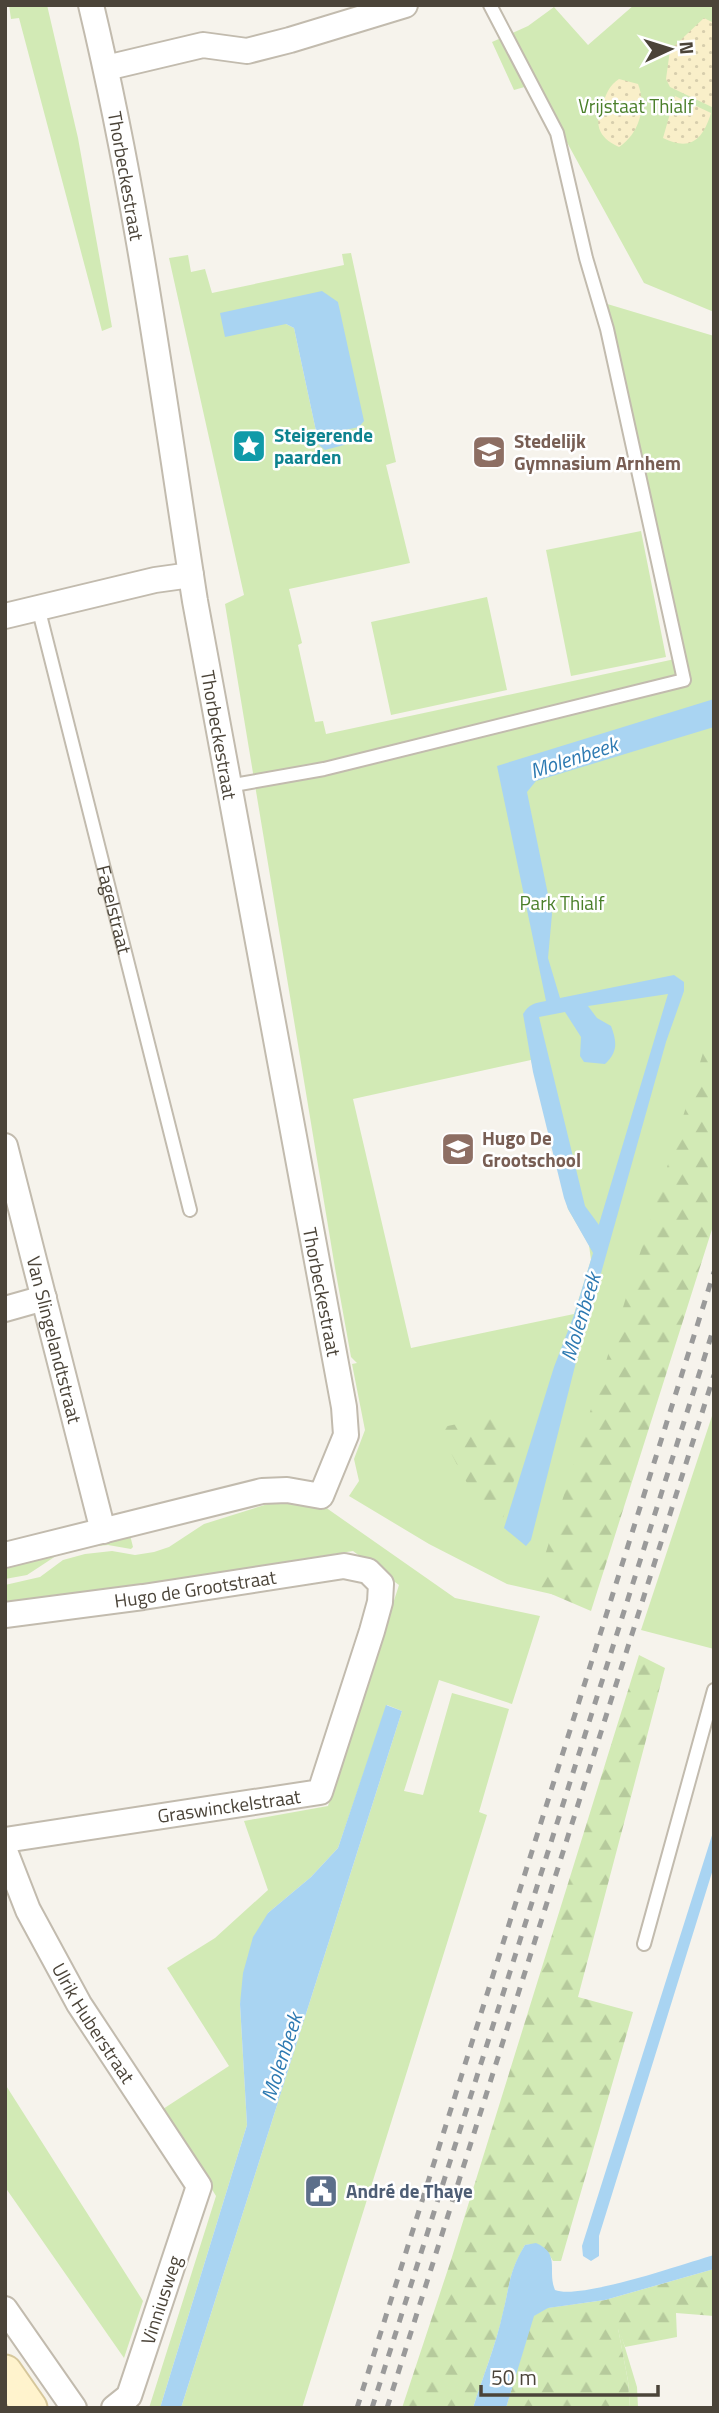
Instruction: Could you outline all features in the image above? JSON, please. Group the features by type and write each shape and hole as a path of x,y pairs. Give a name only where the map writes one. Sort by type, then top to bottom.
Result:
{"main road":[{"path":"5,2372 30,2408"}],"street":[{"name":"Thorbeckestraat","path":"91,5 106,68 142,266 191,575 344,1407 346,1435 321,1496 287,1490 262,1491 103,1531"},
{"path":"106,68 203,45 247,51 405,5"},
{"path":"5,616 155,580 191,575"},
{"name":"Van Slingelandtstraat","path":"5,1146 103,1531"},
{"path":"5,1309 44,1298"},
{"path":"5,1555 103,1531"},
{"name":"Hugo de Grootstraat","path":"5,1615 344,1566 368,1571 381,1584"},
{"name":"Graswinckelstraat","path":"5,1840 320,1792 372,1631 380,1602 381,1584"},
{"name":"Ulrik Huberstraat","path":"5,1851 28,1910 79,2004 199,2186"},
{"name":"Vinniusweg","path":"114,2408 129,2396 199,2186"},
{"path":"5,2309 74,2408"}],"lane":[{"path":"228,786 324,769 684,680 607,329 586,258 557,133 490,5"},
{"name":"Fagelstraat","path":"38,607 190,1210"},
{"path":"644,1944 714,1690"}],"green space":[{"path":"9,5 47,5 78,138 112,327 102,331 19,18 11,19"},
{"name":"Vrijstaat Thialf","path":"634,5 714,5 714,312 644,283 535,84 514,90 492,42 528,26 554,7 588,45"},
{"name":"Park Thialf","path":"351,253 396,462 386,465 410,563 289,589 302,643 298,645 315,722 323,721 326,734 675,659 604,303 714,336 714,1215 591,1603 507,1584 429,1544 349,1496 359,1481 354,1459 365,1430 352,1364 357,1363 351,1357 335,1268 225,604 244,595 169,258 188,255 191,272 205,269 212,293 344,265 342,254","holes":["338,302 345,430 319,445 294,328 286,324","531,1060 568,1209 589,1245 591,1260 574,1314 411,1348 353,1099"]},
{"path":"641,531 666,657 571,676 546,550"},
{"path":"487,597 507,690 391,715 371,622"},
{"path":"714,1018 714,1223 591,1611 535,1587"},
{"path":"714,1410 714,1649 641,1630"},
{"path":"510,1413 520,1459 502,1522 492,1523 464,1478 438,1428"},
{"path":"287,1498 325,1507 455,1598 540,1616 512,1704 439,1680 404,1791 423,1795 452,1693 509,1709 479,1812 487,1815 302,2408 181,2408 402,1711 387,1705 338,1848 311,1877 268,1913 240,2004 247,2125 160,2408 149,2408 216,2196 163,2109 229,2066 167,1968 215,1938 268,1890 244,1821 328,1806 399,1585 353,1551 80,1594 5,1603 5,1585 40,1577 63,1560 85,1554 112,1551 135,1555 154,1552 169,1547 204,1524"},
{"path":"130,1535 133,1547 131,1549 108,1545 88,1547 59,1554 27,1575 5,1579 5,1564"},
{"path":"639,1655 665,1668 578,1997 633,2012 561,2261 553,2261 539,2245 525,2245 513,2271 497,2337 473,2408 402,2408 451,2260"},
{"path":"5,2084 143,2301 124,2358 5,2187"},
{"path":"714,2269 714,2316 676,2313 677,2337 625,2347 618,2328 630,2408 506,2408 533,2316 547,2308 605,2300"},
{"path":"616,2318 637,2387 638,2408 630,2408 628,2381"}],"sand":[{"path":"704,18 714,23 714,108 670,87 666,79 670,50"},
{"path":"619,79 638,84 642,102 632,135 619,147 606,139 598,123 608,92"},
{"path":"675,96 711,113 700,136 688,143 681,144 663,138"}],"water":[{"path":"322,291 338,302 364,421 359,427 345,430 347,440 344,445 325,450 319,445 294,328 286,324 225,337 220,313"},
{"name":"Molenbeek","path":"714,699 714,727 536,781 527,792 552,914 548,958 560,998 674,975 684,982 684,991 666,1042 575,1366 531,1540 526,1546 504,1528 593,1253 564,1198 533,1072 523,1014 533,1004 546,1001 497,766","holes":["668,994 599,1225 585,1206 539,1017 565,1012 581,1037 580,1056 584,1062 605,1064 614,1051 613,1032 611,1026 597,1018 588,1006"]},
{"name":"Molenbeek","path":"386,1705 402,1711 181,2408 160,2408 247,2125 240,2004 243,1973 253,1937 268,1913 311,1877 338,1848"},
{"path":"714,1829 714,1866 599,2236 599,2256 591,2261 583,2256 582,2246"},
{"path":"536,2243 544,2247 551,2257 555,2290 568,2292 608,2286 714,2255 714,2269 605,2300 548,2308 534,2316 506,2408 473,2408 497,2336 516,2262 525,2245"}],"railway":[{"path":"357,2408 714,1272"},
{"path":"372,2408 714,1327"},
{"path":"387,2408 714,1375"}],"place":[{"name":"Steigerende paarden","path":"249,446"},
{"name":"Stedelijk Gymnasium Arnhem","path":"489,452"},
{"name":"Hugo De Grootschool","path":"458,1149"},
{"name":"André de Thaye","path":"321,2191"}]}
